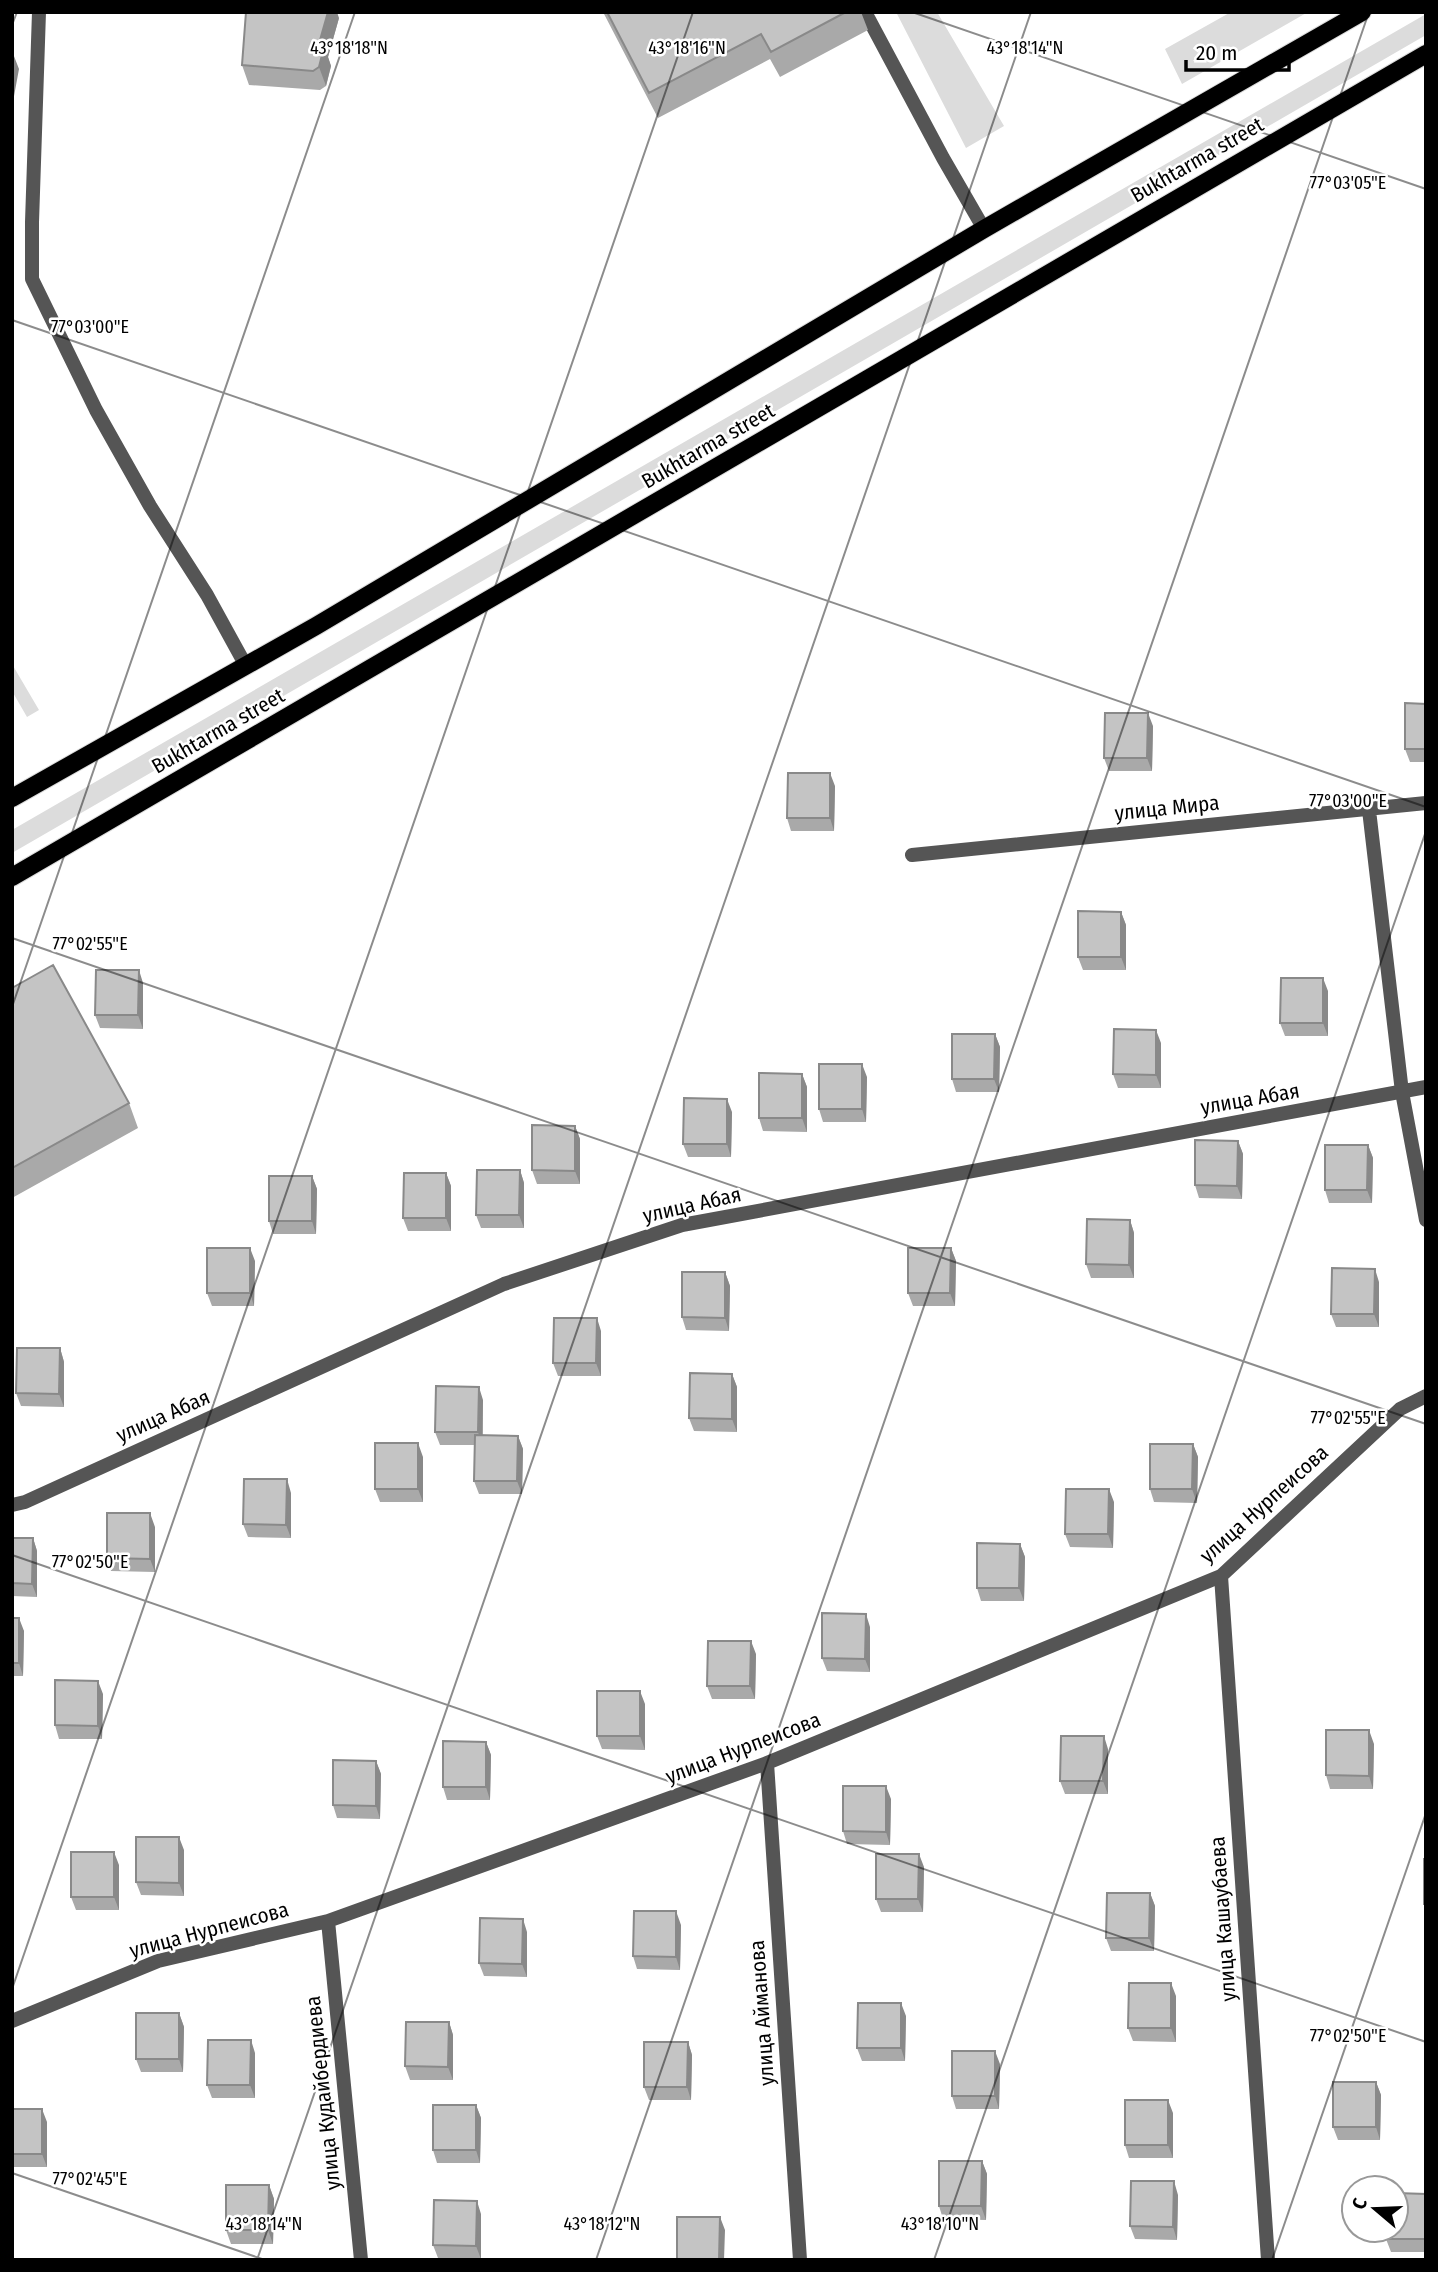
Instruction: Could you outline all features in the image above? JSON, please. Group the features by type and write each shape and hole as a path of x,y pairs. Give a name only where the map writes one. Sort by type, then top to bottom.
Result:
{"main road":[{"name":"Bukhtarma street","path":"12,798 246,666 984,229 1362,12"},
{"name":"Bukhtarma street","path":"12,877 1426,54"}],"street":[{"path":"39,12 32,279 96,410 246,666"},
{"path":"865,12 984,229"},
{"name":"улица Мира","path":"912,855 1426,803"},
{"path":"1369,810 1402,1092 1426,1220"},
{"name":"улица Абая","path":"12,1506 504,1284 682,1225 1426,1087"},
{"name":"улица Нурпеисова","path":"12,2021 158,1961 328,1921 767,1763 1221,1576 1400,1409 1426,1396"},
{"name":"улица Кашаубаева","path":"1221,1576 1268,2260"},
{"name":"улица Айманова","path":"767,1763 800,2260"},
{"name":"улица Кудайбердиева","path":"328,1921 361,2260"}],"shaded area":[{"path":"896,12 937,12 1004,126 966,148"},
{"path":"1231,12 1308,12 1182,84 1165,49"},
{"path":"1426,14 1426,35 12,853 12,830"},
{"path":"12,664 39,710 27,717 12,691"}],"building":[{"path":"246,12 328,12 320,40 324,47 319,67 313,71 242,65"},
{"path":"607,12 846,12 771,52 761,34 649,93"},
{"path":"1405,703 1426,704 1426,749 1405,749"},
{"path":"1105,713 1148,713 1147,758 1104,758"},
{"path":"788,773 830,773 830,818 787,818"},
{"path":"1078,911 1121,912 1121,957 1078,957"},
{"path":"53,965 129,1103 12,1168 12,988"},
{"path":"96,970 139,970 138,1015 95,1015"},
{"path":"1281,978 1323,978 1323,1023 1280,1023"},
{"path":"1114,1029 1156,1030 1156,1075 1113,1074"},
{"path":"952,1034 995,1034 994,1079 952,1079"},
{"path":"819,1064 862,1064 862,1109 819,1109"},
{"path":"759,1073 802,1074 802,1118 759,1118"},
{"path":"684,1098 727,1099 727,1144 683,1144"},
{"path":"532,1125 575,1126 575,1171 532,1170"},
{"path":"1195,1140 1238,1141 1237,1186 1195,1185"},
{"path":"1325,1145 1368,1145 1367,1190 1325,1190"},
{"path":"477,1170 520,1170 519,1215 476,1215"},
{"path":"404,1173 446,1173 446,1218 403,1218"},
{"path":"269,1176 312,1176 312,1221 269,1221"},
{"path":"1087,1219 1130,1220 1129,1265 1086,1264"},
{"path":"207,1248 250,1248 250,1293 207,1293"},
{"path":"908,1248 951,1248 950,1293 908,1293"},
{"path":"1332,1268 1375,1269 1374,1314 1331,1314"},
{"path":"682,1272 725,1272 725,1318 682,1317"},
{"path":"554,1318 597,1318 596,1363 553,1363"},
{"path":"17,1348 60,1348 59,1394 16,1393"},
{"path":"690,1373 732,1374 732,1419 689,1418"},
{"path":"436,1386 479,1387 478,1432 435,1432"},
{"path":"475,1435 518,1436 517,1481 474,1481"},
{"path":"375,1443 418,1443 418,1489 375,1489"},
{"path":"1150,1444 1193,1444 1192,1489 1150,1489"},
{"path":"244,1479 287,1479 286,1525 243,1524"},
{"path":"1066,1489 1109,1489 1108,1534 1065,1534"},
{"path":"107,1513 150,1513 150,1559 107,1558"},
{"path":"12,1538 33,1538 32,1584 12,1583"},
{"path":"977,1543 1020,1544 1019,1588 977,1588"},
{"path":"822,1613 866,1614 865,1659 822,1658"},
{"path":"12,1618 19,1618 19,1663 12,1663"},
{"path":"708,1641 751,1641 750,1686 707,1686"},
{"path":"55,1680 98,1681 98,1726 55,1725"},
{"path":"597,1691 640,1691 640,1736 597,1736"},
{"path":"1326,1730 1369,1730 1369,1776 1326,1775"},
{"path":"1061,1736 1104,1736 1103,1781 1060,1781"},
{"path":"443,1741 486,1742 486,1787 443,1787"},
{"path":"333,1760 376,1761 376,1806 333,1805"},
{"path":"843,1786 886,1786 886,1832 843,1831"},
{"path":"136,1837 179,1837 179,1883 136,1882"},
{"path":"71,1852 114,1852 114,1897 71,1897"},
{"path":"876,1854 919,1854 918,1899 876,1899"},
{"path":"1426,1859 1426,1904 1424,1904"},
{"path":"1107,1893 1150,1893 1149,1938 1106,1938"},
{"path":"634,1911 676,1911 676,1957 633,1956"},
{"path":"480,1918 523,1919 522,1964 479,1963"},
{"path":"1129,1983 1171,1983 1171,2028 1128,2028"},
{"path":"858,2003 901,2003 901,2048 857,2048"},
{"path":"136,2013 179,2013 179,2059 136,2059"},
{"path":"406,2022 449,2022 448,2067 405,2066"},
{"path":"208,2040 251,2040 250,2085 207,2085"},
{"path":"644,2042 688,2042 687,2087 644,2087"},
{"path":"952,2051 995,2051 995,2096 952,2096"},
{"path":"1333,2082 1376,2082 1376,2127 1333,2127"},
{"path":"1125,2100 1168,2100 1168,2145 1125,2145"},
{"path":"433,2105 476,2105 476,2150 433,2150"},
{"path":"12,2109 42,2109 42,2154 12,2154"},
{"path":"939,2161 982,2161 981,2206 939,2206"},
{"path":"1131,2181 1174,2181 1173,2227 1130,2226"},
{"path":"226,2185 269,2185 268,2230 226,2230"},
{"path":"1410,2193 1426,2194 1426,2239 1410,2239"},
{"path":"434,2200 477,2201 476,2246 433,2245"},
{"path":"677,2217 720,2217 719,2260 677,2260"}]}
